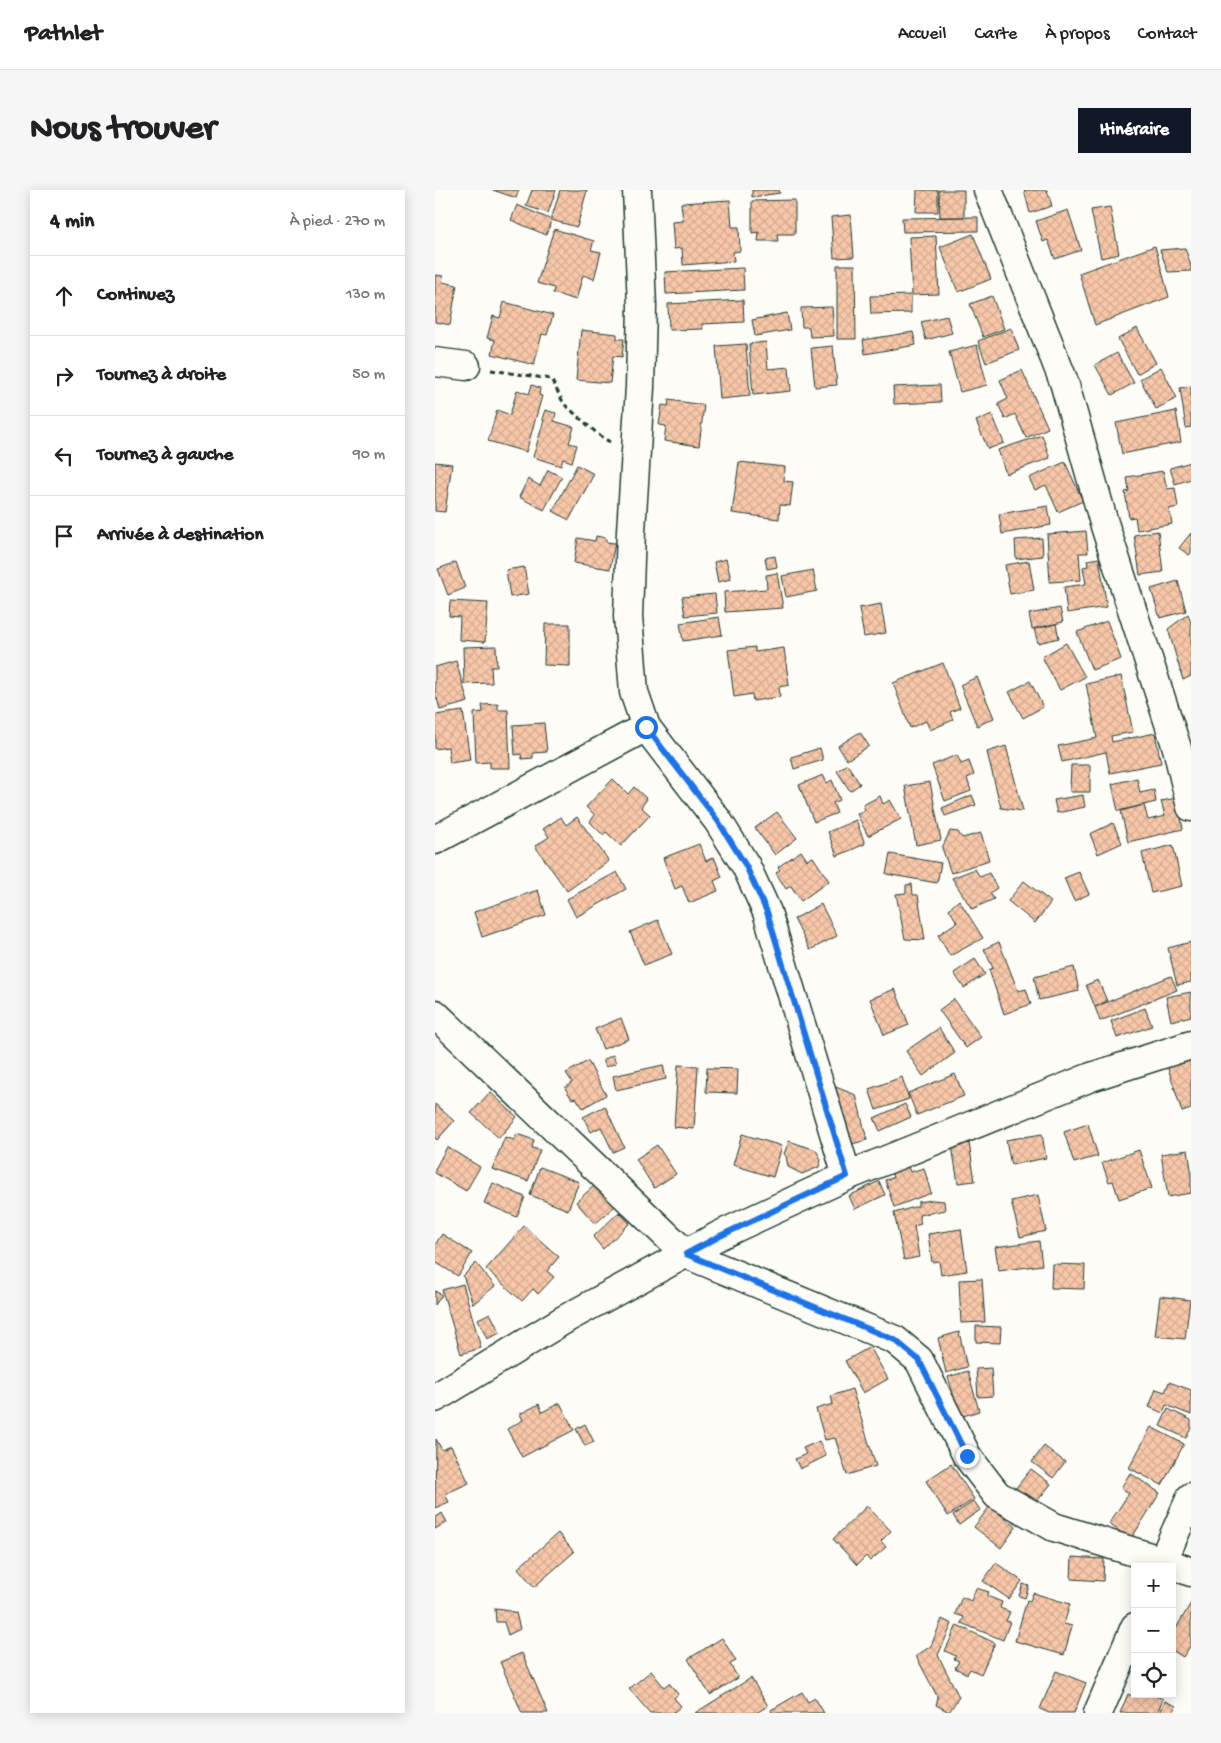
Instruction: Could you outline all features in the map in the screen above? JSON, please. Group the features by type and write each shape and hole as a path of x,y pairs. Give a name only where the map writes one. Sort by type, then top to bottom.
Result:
{"street":[{"path":"637,190 642,306 641,388 628,616 634,692 646,727 718,821 746,866 767,912 847,1176"},
{"path":"988,190 1064,382 1104,523 1177,748 1191,807"},
{"path":"435,362 466,366"},
{"path":"1177,748 1191,722"},
{"path":"435,840 646,727"},
{"path":"435,1014 686,1254 895,1340 919,1360 967,1456 997,1495 1054,1527 1159,1563"},
{"path":"435,1398 567,1318 720,1236 847,1176 1091,1077 1191,1045"},
{"path":"1162,1563 1191,1497"},
{"path":"1176,1568 1191,1572"},
{"path":"1098,1713 1131,1635"}],"path":[{"path":"466,366 551,379 565,404 600,436 636,456"}],"building":[{"path":"493,190 519,190 516,198"},
{"path":"532,190 556,190 548,213 526,206"},
{"path":"560,190 587,190 577,227 551,220"},
{"path":"752,190 779,190 780,193 752,197"},
{"path":"917,190 938,190 938,212 916,212"},
{"path":"939,190 964,190 964,217 940,217"},
{"path":"1024,190 1047,190 1052,206 1030,213"},
{"path":"730,200 732,227 739,227 740,251 733,252 734,261 683,265 682,248 674,249 672,222 683,221 681,203"},
{"path":"795,200 795,234 777,234 778,241 758,241 759,232 752,233 752,201"},
{"path":"517,205 552,220 546,235 511,220"},
{"path":"1110,207 1119,254 1101,258 1091,210"},
{"path":"1068,210 1081,250 1055,259 1048,240 1043,242 1036,221"},
{"path":"851,215 854,257 834,258 831,217"},
{"path":"978,217 978,231 903,232 902,218"},
{"path":"554,229 594,241 591,250 601,252 594,279 583,275 576,300 553,293 554,288 537,283"},
{"path":"973,234 991,279 958,292 940,247"},
{"path":"936,236 939,294 912,295 909,237"},
{"path":"1155,246 1169,297 1095,325 1079,273"},
{"path":"1185,248 1191,271 1168,272 1160,250"},
{"path":"837,265 855,265 856,339 837,339"},
{"path":"743,268 744,290 666,294 665,272"},
{"path":"435,275 443,276 442,282 457,285 450,325 435,322"},
{"path":"911,295 911,313 871,314 870,296"},
{"path":"992,296 1004,329 983,337 970,304"},
{"path":"743,300 744,322 702,324 703,329 669,330 668,304"},
{"path":"504,302 553,315 547,335 542,334 534,365 492,354 495,340 487,338 493,316 500,318"},
{"path":"832,307 834,336 810,337 809,327 802,327 801,308"},
{"path":"787,313 790,330 755,336 752,320"},
{"path":"947,316 952,333 926,340 921,322"},
{"path":"1011,328 1019,350 986,363 978,341"},
{"path":"1137,328 1156,363 1137,374 1118,339"},
{"path":"581,330 617,334 617,339 624,339 622,357 613,356 610,383 576,380"},
{"path":"913,332 916,345 865,354 863,340"},
{"path":"766,342 768,369 789,367 791,391 753,395 749,344"},
{"path":"746,344 750,396 720,399 716,346"},
{"path":"977,345 987,385 960,392 949,352"},
{"path":"833,346 837,385 815,387 811,348"},
{"path":"1117,353 1134,383 1112,395 1095,365"},
{"path":"1161,367 1177,398 1156,409 1140,379"},
{"path":"1022,370 1048,428 1026,438 1015,414 1005,419 998,404 1008,399 1000,380"},
{"path":"532,385 540,388 539,395 542,396 526,452 488,441 497,410 510,415 517,390 529,394"},
{"path":"940,385 941,402 894,404 893,387"},
{"path":"1191,386 1191,427 1186,428 1180,388"},
{"path":"669,400 704,405 699,446 664,441 666,426 659,425 662,405 668,406"},
{"path":"545,410 556,413 554,421 574,427 569,443 577,445 572,462 563,459 561,466 533,457 544,420 542,419"},
{"path":"1176,411 1181,442 1122,454 1116,423"},
{"path":"992,414 1004,443 988,449 976,421"},
{"path":"1042,435 1050,458 1006,474 998,450"},
{"path":"435,462 452,464 445,512 435,511"},
{"path":"739,462 785,467 784,481 793,482 790,506 780,505 779,519 732,513"},
{"path":"1065,462 1083,501 1058,512 1046,485 1035,490 1029,478"},
{"path":"1191,462 1191,479 1175,484 1170,468"},
{"path":"577,465 594,474 569,520 553,511"},
{"path":"548,470 562,477 544,510 519,497 528,479 540,486"},
{"path":"1163,471 1167,489 1175,488 1178,507 1169,509 1172,524 1137,530 1135,517 1129,518 1125,492 1129,491 1127,477"},
{"path":"1048,506 1051,525 1002,534 999,514"},
{"path":"1086,531 1088,553 1079,553 1081,580 1050,582 1047,534"},
{"path":"1158,531 1163,572 1140,575 1134,535"},
{"path":"1191,533 1191,553 1189,555 1179,548"},
{"path":"596,536 606,538 606,542 615,543 610,569 574,563 578,538 595,541"},
{"path":"1042,538 1043,556 1016,559 1015,540"},
{"path":"775,556 777,567 767,569 765,558"},
{"path":"1099,558 1107,607 1067,613 1064,587 1086,584 1083,567 1088,566 1087,560"},
{"path":"726,559 731,579 718,582 714,562"},
{"path":"1029,561 1034,590 1010,594 1005,565"},
{"path":"456,562 465,588 448,595 438,569"},
{"path":"524,567 529,594 510,597 506,570"},
{"path":"813,570 817,591 786,597 782,576"},
{"path":"777,573 783,608 725,612 724,592 767,589 766,575"},
{"path":"1178,581 1186,611 1160,618 1151,589"},
{"path":"715,594 717,613 685,616 682,597"},
{"path":"450,601 488,603 485,642 459,640 460,617 449,616"},
{"path":"881,604 886,633 864,637 859,608"},
{"path":"1060,608 1063,622 1032,629 1029,614"},
{"path":"1188,614 1191,623 1191,676 1183,680 1168,629"},
{"path":"719,617 722,635 683,641 680,623"},
{"path":"1107,621 1121,659 1092,670 1077,632"},
{"path":"545,624 570,624 570,666 544,665"},
{"path":"1056,624 1059,638 1038,643 1034,629"},
{"path":"1066,643 1085,677 1060,690 1042,657"},
{"path":"496,646 497,667 491,667 492,683 464,684 463,647"},
{"path":"755,647 755,652 784,648 789,685 779,687 780,697 753,701 752,694 734,697 728,650"},
{"path":"456,661 468,702 440,710 437,698 435,698 435,667"},
{"path":"943,663 960,708 950,712 953,720 930,730 926,721 910,728 893,683"},
{"path":"1121,676 1133,732 1111,736 1112,742 1155,733 1161,763 1110,773 1106,752 1062,762 1058,746 1097,738 1086,684"},
{"path":"977,677 994,718 977,726 960,685"},
{"path":"1030,681 1043,707 1023,718 1009,692"},
{"path":"498,704 498,710 508,710 510,768 490,768 490,762 476,763 474,713 483,712 482,705"},
{"path":"463,711 470,760 450,763 448,747 435,749 435,715"},
{"path":"544,723 547,752 533,753 533,758 522,759 521,754 515,755 513,725"},
{"path":"860,732 869,746 847,760 838,746"},
{"path":"1006,746 1023,811 1001,808 987,752"},
{"path":"820,748 823,760 794,769 791,757"},
{"path":"957,755 961,764 969,761 974,775 967,778 971,791 945,801 932,765"},
{"path":"847,764 860,784 850,791 837,771"},
{"path":"1071,765 1090,765 1090,792 1070,792"},
{"path":"823,775 827,783 832,780 840,800 833,803 837,813 814,822 799,785"},
{"path":"1137,778 1140,793 1154,790 1156,802 1118,811 1112,784"},
{"path":"613,779 628,794 634,787 647,799 641,807 650,815 621,846 606,832 603,835 590,822 595,815 586,807"},
{"path":"930,782 941,840 916,845 905,786"},
{"path":"972,795 976,805 945,816 942,808"},
{"path":"1083,795 1085,807 1057,813 1054,800"},
{"path":"880,796 883,804 890,800 901,819 868,836 857,814 865,810 863,805"},
{"path":"1177,798 1183,829 1128,842 1121,811 1144,805 1148,820 1165,816 1161,801"},
{"path":"777,812 797,838 775,855 755,828"},
{"path":"561,817 566,825 577,817 609,861 567,891 535,846 549,837 543,829"},
{"path":"856,820 865,844 837,856 828,832"},
{"path":"1113,823 1122,843 1098,854 1090,834"},
{"path":"950,831 958,832 962,838 981,833 989,860 951,873 942,848"},
{"path":"699,844 706,861 714,857 722,877 714,881 718,891 689,903 682,886 675,889 663,858"},
{"path":"1173,845 1182,886 1151,893 1142,853"},
{"path":"801,851 807,860 813,857 829,881 801,901 791,886 786,889 776,873 780,870 778,867"},
{"path":"890,854 941,863 937,883 886,874"},
{"path":"975,869 980,877 989,873 997,888 990,893 994,899 972,909 952,878"},
{"path":"617,872 626,889 576,917 567,899"},
{"path":"1079,872 1089,894 1074,901 1064,878"},
{"path":"1024,881 1051,902 1035,923 1008,901"},
{"path":"912,884 913,895 918,895 925,940 905,939 896,894 906,893 906,885"},
{"path":"538,890 546,915 482,937 474,912"},
{"path":"959,900 983,938 950,956 938,935 957,922 949,909"},
{"path":"821,904 837,936 810,950 794,919"},
{"path":"658,920 672,954 644,965 630,932"},
{"path":"999,942 1018,991 1026,989 1031,1004 1004,1014 989,970 993,968 984,949"},
{"path":"1191,942 1191,982 1177,985 1168,948"},
{"path":"975,959 985,974 964,988 954,973"},
{"path":"1074,967 1079,991 1039,1000 1034,977"},
{"path":"1171,976 1177,990 1100,1021 1095,1007"},
{"path":"1098,980 1107,1001 1095,1007 1086,985"},
{"path":"895,989 909,1025 884,1035 870,999"},
{"path":"1191,992 1191,1016 1171,1021 1166,997"},
{"path":"954,999 981,1037 966,1048 939,1010"},
{"path":"1145,1008 1152,1026 1117,1038 1111,1021"},
{"path":"621,1018 629,1039 603,1049 595,1029"},
{"path":"939,1028 955,1053 923,1076 906,1051"},
{"path":"613,1055 616,1063 606,1067 603,1060"},
{"path":"1191,1057 1191,1109 1182,1112 1167,1065"},
{"path":"588,1061 606,1095 583,1108 576,1098 572,1099 565,1088 572,1082 566,1073"},
{"path":"663,1065 666,1079 616,1090 613,1076"},
{"path":"678,1065 698,1066 694,1129 674,1127"},
{"path":"707,1068 738,1069 737,1093 706,1092"},
{"path":"955,1074 964,1096 917,1115 908,1093"},
{"path":"902,1077 909,1099 876,1110 869,1089"},
{"path":"833,1086 856,1095 867,1140 852,1144"},
{"path":"490,1092 517,1117 499,1138 471,1113"},
{"path":"435,1104 454,1121 437,1140 435,1138"},
{"path":"905,1104 911,1117 880,1131 874,1118"},
{"path":"605,1106 624,1147 613,1152 601,1127 591,1132 583,1117"},
{"path":"1088,1124 1098,1156 1074,1163 1064,1132"},
{"path":"517,1134 534,1140 532,1148 540,1150 528,1181 492,1169 505,1137 514,1140"},
{"path":"742,1134 782,1146 773,1177 733,1165"},
{"path":"1042,1134 1046,1158 1011,1165 1006,1140"},
{"path":"789,1141 816,1150 821,1160 819,1167 802,1174 788,1167 784,1154"},
{"path":"969,1143 975,1181 958,1183 952,1146"},
{"path":"657,1145 676,1174 654,1188 636,1159"},
{"path":"447,1147 480,1167 466,1191 435,1173 435,1169"},
{"path":"1139,1150 1152,1188 1119,1199 1113,1181 1109,1182 1102,1163"},
{"path":"1188,1150 1191,1169 1191,1193 1168,1197 1161,1154"},
{"path":"907,1165 910,1172 924,1168 931,1193 894,1207 885,1180 893,1178 891,1170"},
{"path":"540,1167 579,1182 568,1210 530,1195"},
{"path":"879,1181 885,1195 855,1209 849,1196"},
{"path":"493,1183 525,1197 517,1217 484,1203"},
{"path":"596,1184 615,1206 595,1224 576,1202"},
{"path":"1038,1195 1046,1231 1020,1237 1011,1201"},
{"path":"944,1201 945,1210 919,1215 921,1224 914,1226 919,1257 904,1260 894,1213 918,1206 918,1202"},
{"path":"619,1212 630,1223 603,1249 593,1237"},
{"path":"524,1226 559,1257 547,1271 554,1277 538,1294 533,1289 522,1301 486,1269"},
{"path":"961,1229 967,1271 941,1275 939,1261 932,1262 928,1234"},
{"path":"442,1234 472,1253 458,1276 435,1262 435,1245"},
{"path":"1039,1241 1042,1265 999,1271 995,1247"},
{"path":"476,1263 495,1286 473,1304 463,1276"},
{"path":"1052,1264 1085,1265 1084,1289 1051,1288"},
{"path":"982,1279 985,1322 961,1323 959,1280"},
{"path":"463,1284 481,1348 461,1354 442,1290"},
{"path":"435,1291 442,1295 435,1305"},
{"path":"1160,1296 1190,1300 1185,1339 1155,1336"},
{"path":"490,1313 500,1333 487,1339 478,1319"},
{"path":"976,1326 1001,1327 1000,1343 976,1342"},
{"path":"959,1332 967,1367 946,1373 938,1338"},
{"path":"870,1347 888,1379 863,1393 845,1361"},
{"path":"991,1368 993,1396 978,1397 976,1369"},
{"path":"968,1371 979,1411 960,1417 948,1377"},
{"path":"1169,1382 1191,1390 1191,1415 1166,1405 1163,1413 1149,1407 1156,1389 1165,1392"},
{"path":"852,1389 876,1466 847,1475 835,1438 825,1440 816,1409 833,1404 831,1396"},
{"path":"560,1403 574,1430 522,1457 507,1429 523,1420 520,1414 539,1404 542,1412"},
{"path":"1168,1409 1191,1420 1191,1428 1186,1438 1160,1426"},
{"path":"585,1424 594,1442 585,1446 576,1429"},
{"path":"1151,1427 1184,1444 1162,1485 1129,1468"},
{"path":"436,1439 442,1450 451,1446 469,1483 445,1494 449,1502 435,1508"},
{"path":"819,1441 826,1456 800,1469 795,1459 806,1454 803,1448"},
{"path":"1044,1446 1065,1462 1053,1478 1032,1462"},
{"path":"951,1464 974,1499 948,1516 926,1481"},
{"path":"1031,1469 1051,1484 1034,1505 1015,1489"},
{"path":"1130,1473 1160,1493 1131,1539 1109,1524 1129,1493 1121,1488"},
{"path":"974,1501 980,1510 959,1525 953,1515"},
{"path":"867,1506 891,1531 881,1541 886,1547 870,1561 866,1556 857,1565 833,1539"},
{"path":"990,1506 1016,1527 1001,1548 974,1527"},
{"path":"442,1513 447,1522 435,1529 435,1518"},
{"path":"558,1533 574,1552 534,1587 518,1568"},
{"path":"1072,1557 1104,1559 1103,1581 1071,1579"},
{"path":"996,1563 1022,1581 1009,1599 983,1581"},
{"path":"1023,1584 1029,1586 1025,1598 1019,1596"},
{"path":"976,1588 989,1592 987,1596 1002,1602 1000,1608 1010,1612 1006,1621 1010,1622 1003,1640 961,1623 964,1617 955,1614 962,1597 971,1601"},
{"path":"1033,1593 1070,1604 1064,1624 1072,1626 1064,1655 1015,1641 1027,1600 1030,1601"},
{"path":"1191,1603 1191,1645 1183,1657 1176,1653 1176,1628"},
{"path":"495,1608 516,1613 520,1629 508,1635 504,1622 496,1622"},
{"path":"942,1619 952,1624 938,1655 959,1697 949,1712 936,1705 938,1698 916,1656 931,1646"},
{"path":"957,1625 995,1643 981,1674 970,1669 967,1674 955,1668 959,1661 954,1659 956,1656 945,1651"},
{"path":"722,1638 736,1661 730,1664 738,1678 710,1695 688,1659"},
{"path":"522,1653 548,1713 522,1713 500,1662"},
{"path":"651,1671 664,1687 669,1683 678,1694 674,1698 681,1706 673,1713 650,1713 629,1689"},
{"path":"1056,1671 1086,1683 1074,1713 1049,1713 1040,1709"},
{"path":"751,1678 768,1706 756,1713 695,1713"},
{"path":"802,1692 808,1702 815,1698 824,1713 772,1713 771,1710"},
{"path":"1128,1694 1131,1698 1163,1699 1157,1713 1120,1713"},
{"path":"1165,1701 1176,1706 1173,1713 1160,1713"}],"route":[{"path":"646,727 718,821 746,866 767,912 847,1176 686,1254 895,1340 919,1360 967,1456"}]}
